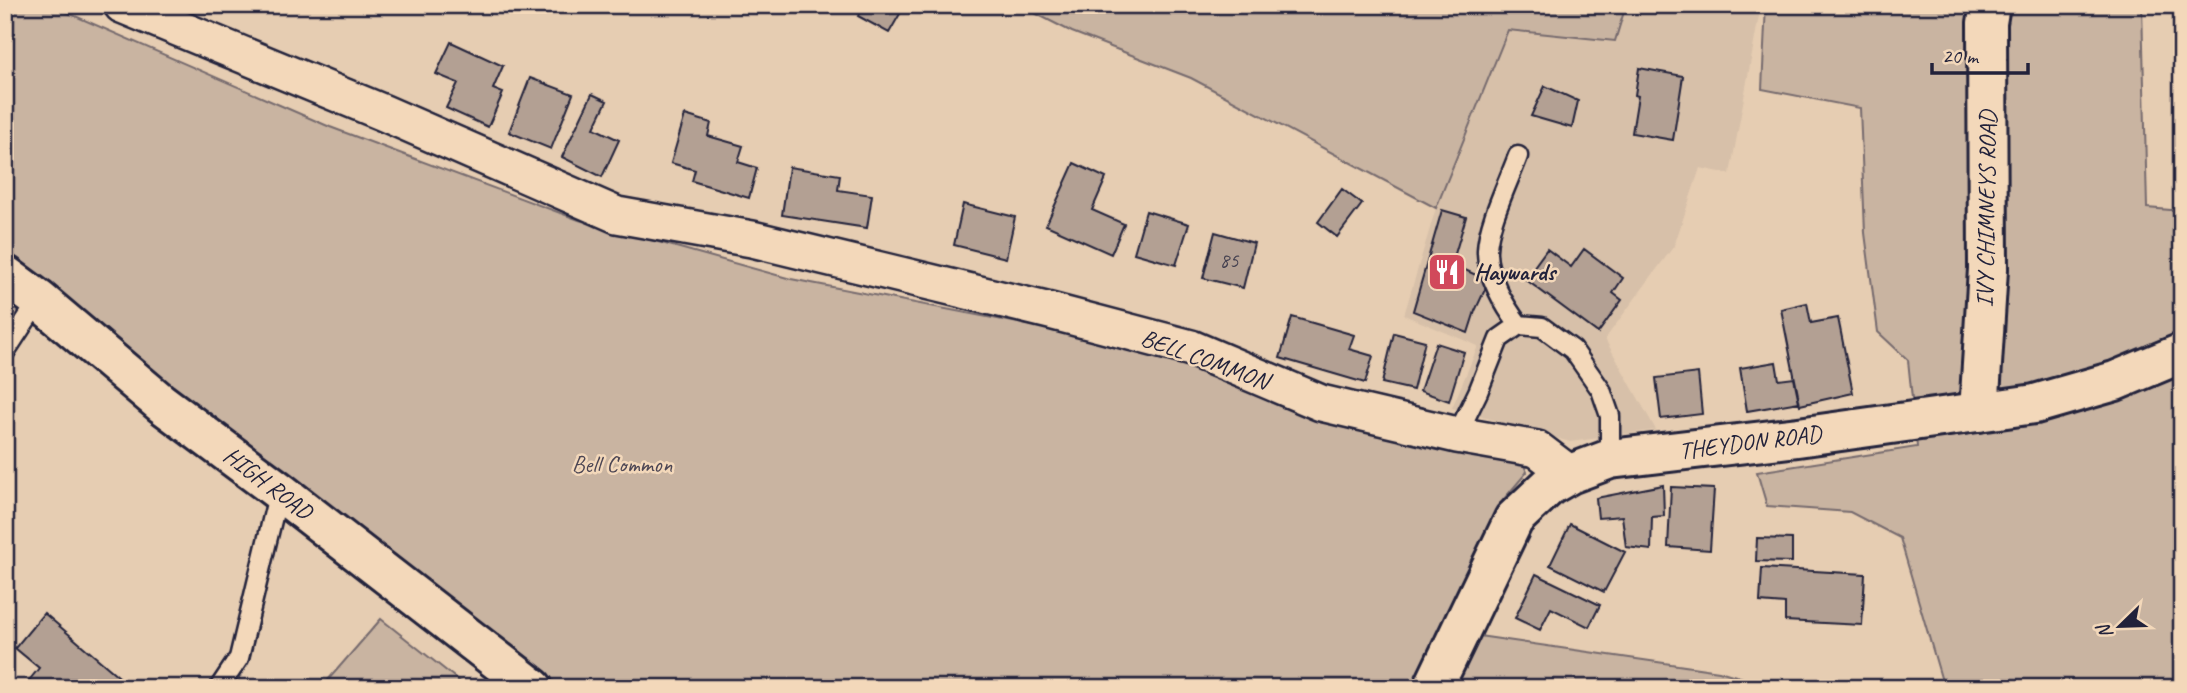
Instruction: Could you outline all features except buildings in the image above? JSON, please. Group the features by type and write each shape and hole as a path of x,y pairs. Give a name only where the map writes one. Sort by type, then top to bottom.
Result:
{"street":[{"name":"BELL COMMON","path":"122,5 617,215 751,239 1191,348 1321,403 1458,435 1537,449 1570,474"},
{"name":"IVY CHIMNEYS ROAD","path":"1979,412 1988,269 1987,23 1990,5"},
{"name":"HIGH ROAD","path":"5,275 161,403 533,688"},
{"name":"THEYDON ROAD","path":"1433,688 1514,519 1549,486 1570,474 1610,459 2035,404 2115,381 2182,353"}],"lane":[{"path":"1518,156 1489,234 1487,253 1504,305 1519,325"},
{"path":"5,352 38,300"},
{"path":"1458,435 1499,339 1519,325 1542,327 1573,350 1601,390 1610,416 1610,459"},
{"path":"219,688 239,658 279,491"}],"shaded area":[{"path":"1626,5 1761,5 1730,174 1700,168 1674,246 1605,339 1656,430 1570,442 1452,408 1478,346 1404,315 1436,208 1508,30 1615,41"}],"green space":[{"name":"Bell Common","path":"5,5 50,5 330,127 579,220 791,279 1178,354 1243,389 1396,435 1522,461 1527,472 1503,500 1412,688 548,688 5,262"},
{"path":"1019,5 1626,5 1615,41 1508,30 1436,208 1191,78 1072,32"},
{"path":"1766,5 2142,5 2147,208 2182,211 2182,688 1944,688 1900,538 1850,512 1767,506 1757,472 1917,447 1908,360 1878,332 1865,233 1860,108 1762,89"},
{"path":"381,619 468,688 321,688"},
{"path":"1479,636 1719,671 1777,688 1451,688"}],"place":[{"name":"Haywards","path":"1447,272"}]}
